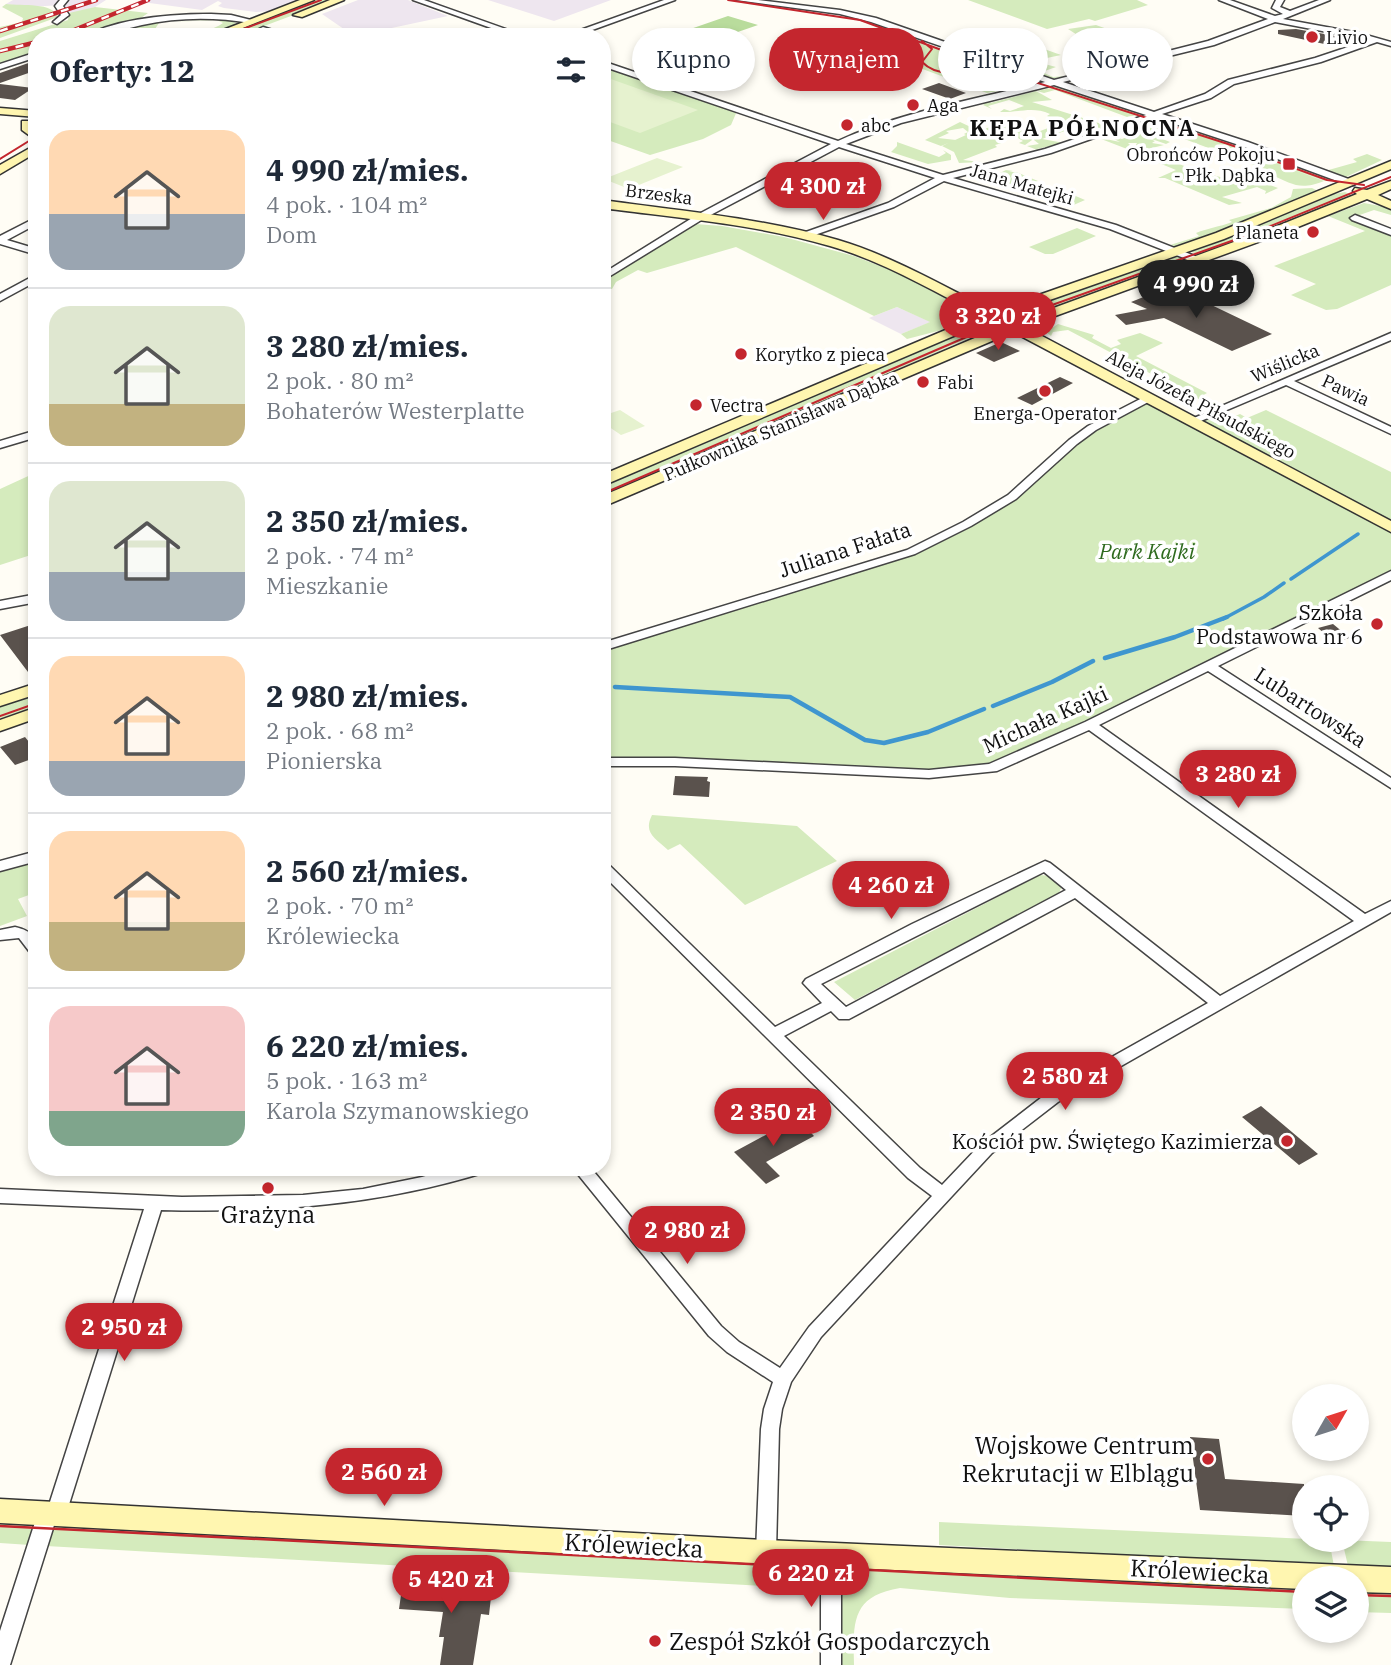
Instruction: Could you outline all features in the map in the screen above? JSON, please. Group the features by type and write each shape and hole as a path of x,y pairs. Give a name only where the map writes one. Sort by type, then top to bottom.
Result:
{"main road":[{"path":"234,28 309,0"},
{"path":"266,28 339,0"},
{"path":"0,111 28,114"},
{"path":"0,118 28,134"},
{"path":"0,170 28,144"},
{"name":"Pułkownika Stanisława Dąbka","path":"611,477 992,315 1176,251 1348,185 1391,165"},
{"path":"1348,185 1391,205"},
{"name":"Pułkownika Stanisława Dąbka","path":"611,498 1015,326 1197,260 1391,185"},
{"path":"1367,194 1391,199"},
{"name":"Brzeska","path":"611,207 702,220"},
{"name":"Aleja Józefa Piłsudskiego","path":"702,220 806,236 858,250 1015,326 1391,527"},
{"name":"Aleja Józefa Piłsudskiego","path":"702,220 810,242 919,278"},
{"path":"0,701 28,691"},
{"path":"0,726 28,715"},
{"name":"Królewiecka","path":"0,1511 766,1552 1292,1576"},
{"name":"Królewiecka","path":"1369,1579 1391,1580"}],"street":[{"path":"57,22 65,15 59,6 64,0"},
{"path":"417,0 500,28"},
{"path":"591,28 671,0"},
{"path":"740,0 867,17 1054,83 1245,144 1348,185"},
{"path":"1223,0 1276,20 1391,44"},
{"path":"1280,0 1276,8 1290,14"},
{"path":"611,273 743,195 837,144 890,123 1211,43 1326,0"},
{"path":"120,28 170,19 215,18 251,22"},
{"path":"806,236 891,205 942,178 1048,151 1208,96 1231,82 1312,61 1377,40"},
{"path":"0,67 28,57"},
{"name":"Jana Matejki","path":"611,66 942,178 1102,223 1197,260"},
{"path":"1355,218 1391,232"},
{"path":"0,241 28,225"},
{"path":"0,241 28,249"},
{"path":"0,298 28,283"},
{"name":"Wiślicka","path":"1192,421 1391,336"},
{"name":"Pawia","path":"1286,381 1391,431"},
{"name":"Juliana Fałata","path":"611,644 911,552 1004,502 1029,484 1073,442 1092,428 1148,398"},
{"path":"1376,424 1391,417"},
{"path":"0,445 28,436"},
{"name":"Michała Kajki","path":"611,762 675,762 896,773 958,773 1006,764 1391,575"},
{"path":"0,605 28,600"},
{"name":"Lubartowska","path":"1208,665 1391,784"},
{"path":"1090,725 1364,921"},
{"path":"0,866 28,858"},
{"path":"1076,891 844,1015 811,984 906,933 1045,866 1218,1003"},
{"path":"611,875 914,1173 941,1194"},
{"path":"766,1552 770,1429 772,1409 783,1379 815,1332 941,1194 986,1149 1041,1106 1391,906"},
{"path":"0,935 15,932 24,934 28,939"},
{"path":"773,1035 832,1004"},
{"path":"0,1196 288,1204 377,1193 444,1176"},
{"path":"587,1176 715,1331 733,1347 783,1379"},
{"path":"0,1663 155,1201"},
{"path":"831,1554 831,1665"}],"shaded area":[{"path":"13,0 106,0 95,7 72,14 62,5 28,7 6,4"},
{"path":"145,0 304,0 273,11 256,12 224,8 218,6 222,3 218,1 202,10 142,2"},
{"path":"358,0 408,0 448,16 392,28 342,28 322,14"},
{"path":"488,0 611,0 554,21"},
{"path":"897,307 931,322 901,334 869,318"}],"green space":[{"path":"314,0 334,0 258,28 238,28"},
{"path":"968,0 1137,0 1148,5 1095,21 1089,19 1044,28"},
{"path":"6,4 44,7 55,12 58,17 0,38 0,27 22,22 23,18 2,7"},
{"path":"95,7 148,13 141,18 144,20 115,28 42,28 68,20 69,13"},
{"path":"728,16 758,25 749,28 693,28"},
{"path":"225,19 236,23 228,28 213,28 223,23 217,20 169,22"},
{"path":"156,23 159,23 156,28 132,28"},
{"path":"1096,25 1104,28 1075,28"},
{"path":"28,32 28,55 0,65 0,41"},
{"path":"924,45 938,50 938,75 924,70"},
{"path":"1048,50 1061,55 1048,58"},
{"path":"611,68 632,75 632,91 678,91 737,111 731,125 703,139 650,155 611,141"},
{"path":"611,79 632,87 632,91 645,91 698,110 640,133 611,122"},
{"path":"1060,86 1062,91 1075,91 1143,114 1127,117 1055,90 1044,93 1037,91 1048,91 1048,89"},
{"path":"1029,91 990,103 1036,91 1052,100 1032,102 1105,125 1112,122 1106,120 1112,118 1123,122 1100,130 1089,128 1091,131 1085,134 1083,133 1087,131 1079,126 1042,139 1064,143 1037,149 1040,151 1027,146 1039,144 1034,140 1035,133 1056,125 1070,125 1067,123 1069,122 1049,117 1047,116 1050,114 1037,110 1000,112 1024,106 1009,100 988,106 992,109 983,105 986,102 975,104"},
{"path":"1154,117 1331,179 1325,181 1267,160 1324,181 1308,186 1296,185 1270,174 1273,172 1171,134 1160,138 1170,142 1166,144 1140,135 1155,141 1152,143 1164,145 1144,150 1179,164 1223,178 1243,178 1238,176 1242,174 1278,188 1265,194 1266,191 1257,187 1222,197 1242,203 1229,205 1165,178 1158,178 1176,170 1132,152 1137,143 1128,143 1130,145 1127,149 1096,137 1120,142 1104,134 1122,139 1132,135 1121,127"},
{"path":"1010,118 1033,130 1030,132 1033,133 1032,140 1025,145 1019,143 1023,141 1015,136 1001,140 1005,142 995,145 997,147 963,160 981,162 959,163 954,152 942,146 949,143 941,146 925,140 960,122 977,130 969,135 981,131 998,137 1000,135 985,129","holes":["963,128 968,132 955,140 938,138 949,133 946,131"]},
{"path":"897,142 939,157 946,153 943,150 951,155 951,160 928,164 891,152"},
{"path":"1367,154 1382,160 1346,177 1325,171 1357,162 1353,159"},
{"path":"657,158 683,167 629,189 611,182 611,176"},
{"path":"1006,170 1038,181 1019,184 1036,191 1061,196 1066,195 1064,191 1085,200 1069,207 984,181"},
{"path":"1312,188 1320,192 1179,247 1170,245 1199,236 1196,233 1200,231 1232,222 1229,220 1271,208 1291,197 1293,189"},
{"path":"1345,192 1354,196 1275,229 1200,255 1189,251 1329,195"},
{"path":"1364,203 1391,208 1391,215 1374,210 1351,218 1371,229 1378,226 1391,232 1391,285 1337,309 1326,310 1291,295 1316,284 1274,266 1365,231 1328,216"},
{"path":"695,224 722,226 784,237 854,256 893,271 976,316 957,326 907,339 901,334 930,322 897,307 874,316 736,247 647,273 638,270 616,282 612,289 611,273"},
{"path":"1077,228 1096,236 1053,254 1045,254 1029,247"},
{"path":"1170,256 1185,260 1025,319 1017,319 1009,314"},
{"path":"979,324 992,328 611,494 611,481"},
{"path":"1058,324 1094,335 1092,338 1111,348 1121,344 1117,340 1140,333 1163,343 1136,356 1207,393 1200,397 1219,405 1208,409 1210,405 1068,330 1053,332 1051,336 1046,332"},
{"name":"Park Kajki","path":"1143,400 1391,532 1391,575 1006,764 958,773 611,762 611,644 884,562 991,511 1059,454"},
{"path":"620,410 645,426 621,435 611,428 611,413"},
{"path":"1217,410 1231,418 1240,414 1247,418 1266,410 1391,472 1391,522 1198,419"},
{"path":"28,476 28,556 0,565 0,489"},
{"path":"28,695 28,710 0,721 0,706"},
{"path":"652,815 797,826 837,861 745,905 680,844 668,850 655,838 649,826"},
{"path":"28,862 28,895 18,899 27,916 0,926 0,870"},
{"path":"1040,875 1050,876 1062,886 1059,893 855,1000 834,982"},
{"path":"0,1521 28,1523 32,1529 30,1545 0,1543"},
{"path":"939,1522 1292,1538 1292,1552 1331,1552 1334,1566 939,1545"},
{"path":"57,1526 796,1564 809,1571 820,1589 46,1546 50,1533"},
{"path":"1369,1541 1391,1542 1391,1568 1348,1566 1345,1552 1369,1552"},
{"path":"863,1567 1292,1587 1292,1609 1010,1598 900,1588 884,1592 864,1605 855,1624 854,1665 841,1665 841,1590 847,1575"},
{"path":"1369,1591 1391,1592 1391,1613 1369,1612"}],"building":[{"name":"Livio","path":"1296,29 1336,36 1329,45 1278,34 1278,30"},
{"path":"28,63 28,73 0,83 0,73"},
{"path":"938,83 938,91 966,93 950,99 924,88"},
{"path":"0,84 28,87 28,91 15,100 0,98"},
{"path":"1161,290 1191,304 1201,300 1272,334 1232,351 1164,318 1126,325 1115,315 1147,309 1131,302"},
{"path":"1001,342 1020,351 994,362 976,353"},
{"name":"Energa-Operator","path":"1060,377 1073,383 1032,405 1017,398"},
{"path":"1333,624 1350,638 1334,642 1318,628"},
{"path":"28,626 28,672 0,635"},
{"path":"25,737 28,741 28,760 15,765 0,747"},
{"path":"675,776 708,777 709,797 673,795"},
{"name":"Kościół pw. Świętego Kazimierza","path":"1261,1106 1318,1154 1299,1165 1242,1117"},
{"path":"797,1118 814,1136 766,1162 780,1176 766,1184 734,1152"},
{"name":"Wojskowe Centrum Rekrutacji w Elblągu","path":"1190,1437 1219,1439 1225,1479 1292,1483 1292,1515 1200,1510"},
{"path":"403,1581 484,1586 483,1596 491,1597 489,1615 481,1614 473,1665 440,1665 444,1637 439,1637 443,1612 399,1609"}],"waterway":[{"path":"1291,579 1358,534"},
{"path":"1226,617 1284,583"},
{"path":"1105,658 1175,637 1226,617"},
{"path":"993,706 1052,682 1093,661"},
{"path":"615,687 790,697 865,740 884,743 928,732 984,709"}],"tram line":[{"path":"246,28 321,0"},
{"path":"728,0 860,20 926,44"},
{"path":"926,44 938,49"},
{"path":"926,44 932,49 922,62 938,71"},
{"path":"1048,86 1228,144 1327,180 1364,185"},
{"path":"0,159 28,142"},
{"path":"611,490 985,329 1251,234 1391,177"},
{"path":"0,716 28,706"},
{"path":"0,1526 1292,1591"},
{"path":"1369,1595 1391,1596"}],"railway":[{"path":"0,31 96,0"},
{"path":"79,28 148,0"},
{"path":"0,51 28,44"}],"place":[{"name":"Livio","path":"1312,37"},
{"name":"Aga","path":"913,105"},
{"name":"abc","path":"847,125"},
{"name":"Obrońców Pokoju - Płk. Dąbka","path":"1289,164"},
{"name":"Planeta","path":"1313,232"},
{"name":"Korytko z pieca","path":"741,354"},
{"name":"Fabi","path":"923,382"},
{"name":"Energa-Operator","path":"1045,391"},
{"name":"Vectra","path":"696,405"},
{"name":"Szkoła Podstawowa nr 6","path":"1377,624"},
{"name":"Kościół pw. Świętego Kazimierza","path":"1287,1141"},
{"name":"Grażyna","path":"268,1188"},
{"name":"Wojskowe Centrum Rekrutacji w Elblągu","path":"1208,1459"},
{"name":"Zespół Szkół Gospodarczych","path":"655,1641"}],"district":[{"name":"KĘPA PÓŁNOCNA","path":"1083,127"}]}
